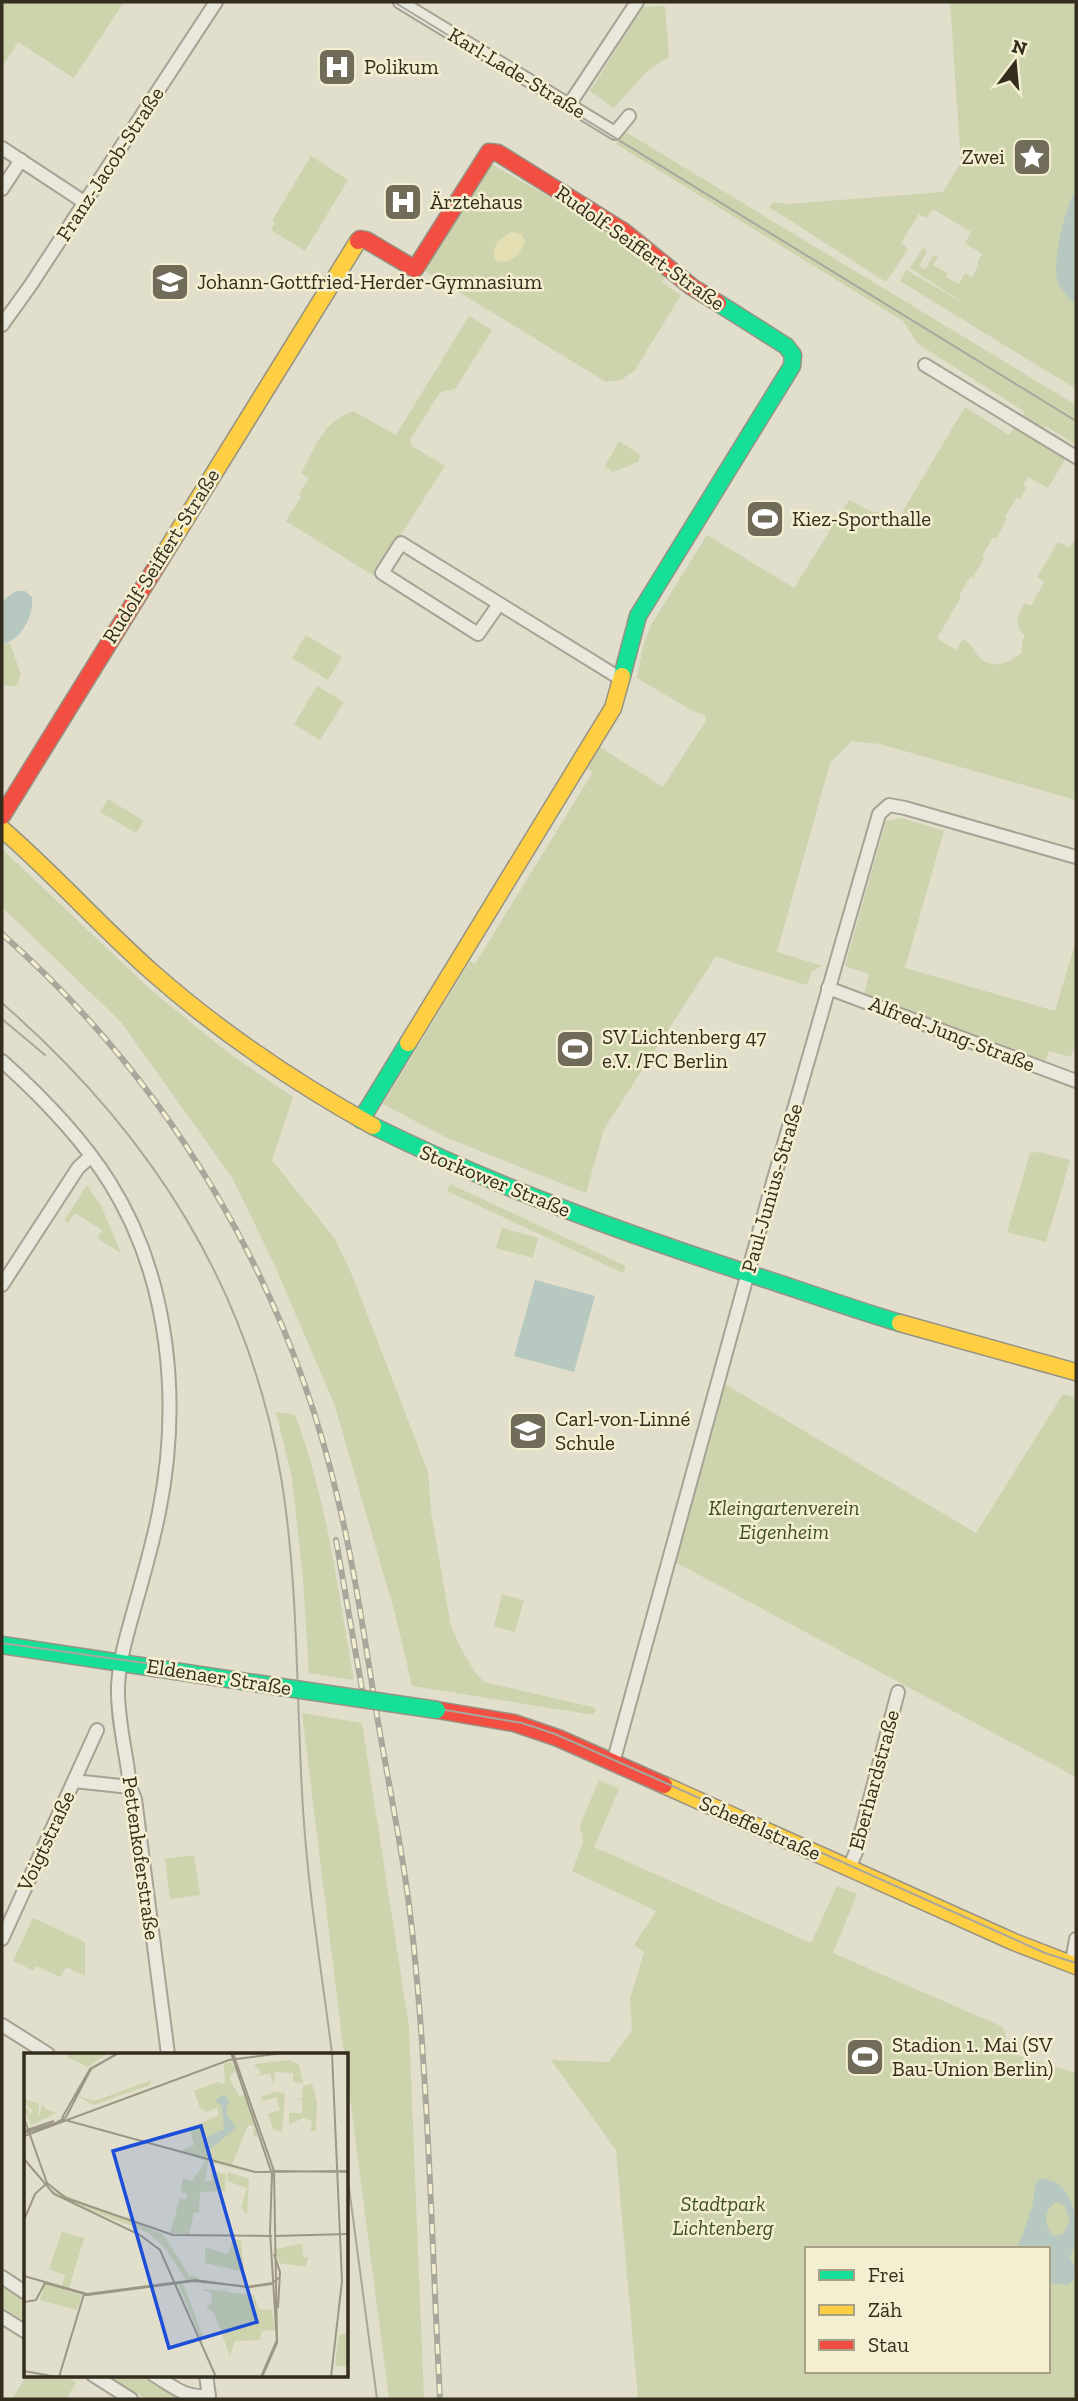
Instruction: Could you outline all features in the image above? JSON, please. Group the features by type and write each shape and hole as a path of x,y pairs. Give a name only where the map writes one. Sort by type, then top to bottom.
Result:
{"street":[{"name":"Franz-Jacob-Straße","path":"2,325 216,2"},
{"name":"Karl-Lade-Straße","path":"400,2 615,133 629,116"},
{"path":"569,105 636,2"},
{"path":"2,148 84,202"},
{"name":"Rudolf-Seiffert-Straße","path":"2,816 356,243 360,239 366,240 415,269 489,152 498,153 623,231 692,287 786,346 793,355 792,366 638,616 630,635 613,708 361,1120"},
{"path":"2,189 21,160"},
{"path":"926,365 1076,457"},
{"path":"499,604 478,634 383,573 401,543 621,679"},
{"name":"Paul-Junius-Straße","path":"613,1763 748,1273 879,814 889,805 1076,857"},
{"name":"Storkower Straße","path":"2,829 180,997 257,1056 361,1120 426,1154 495,1184 647,1242 854,1309 1076,1372"},
{"name":"Alfred-Jung-Straße","path":"828,988 1076,1081"},
{"name":"Pettenkoferstraße","path":"2,1061 59,1118 109,1181 132,1224 150,1270 163,1325 169,1380 170,1429 164,1488 120,1662 118,1693 130,1787 135,1799 168,2053"},
{"path":"2,1285 77,1170 91,1156"},
{"name":"Eldenaer Straße","path":"2,1645 437,1710"},
{"name":"Eberhardstraße","path":"849,1868 856,1852 898,1692"},
{"name":"Scheffelstraße","path":"437,1710 514,1723 537,1730 1024,1946 1076,1965"},
{"name":"Voigtstraße","path":"2,1939 97,1730"},
{"name":"Voigtstraße","path":"74,1781 130,1787"},
{"path":"1076,1940 1073,1956 1076,1965"},
{"path":"2,2025 46,2053"},
{"path":"2,2277 24,2292"},
{"path":"2,2317 24,2331"},
{"path":"95,2376 131,2399"},
{"path":"156,2376 186,2395 209,2396 206,2376"}],"green space":[{"path":"2,2 124,2 74,78 18,42 2,67"},
{"path":"950,2 1076,2 1076,389 900,281 906,270 965,304 910,268 923,248 927,251 919,266 925,269 934,255 938,256 933,265 948,273 946,277 959,284 965,273 972,277 979,264 977,262 982,254 965,243 971,232 933,209 926,218 919,214 901,243 908,249 886,282 769,207 774,202 788,204 943,192 961,163"},
{"path":"665,6 669,57 648,70 614,108 590,91 643,7"},
{"path":"624,131 1076,405 1076,445 1046,426 1041,432 1021,419 1025,412 918,344 903,321 616,144"},
{"path":"311,156 348,180 305,251 271,230 275,223 272,221"},
{"path":"488,162 611,233 665,276 662,282 681,295 635,370 621,380 606,382 426,272 425,268"},
{"path":"469,316 492,330 455,389 440,392 410,440 412,446 445,466 374,576 286,521 309,478 301,473 327,428 353,411 396,435"},
{"path":"965,407 1009,435 1015,426 1066,458 1048,488 1028,477 1023,486 1027,488 1020,499 1017,497 1005,517 1007,519 997,538 993,537 973,578 971,576 959,595 961,597 937,638 956,650 963,639 979,657 990,664 1001,664 1018,656 1022,652 1022,640 1025,637 1019,628 1018,617 1025,603 1031,606 1044,582 1037,577 1058,542 1069,548 1074,541 1076,543 1076,800 880,744 852,741 830,763 777,952 823,966 812,971 807,985 716,956 604,1129 586,1193 445,1137 383,1104 470,961 475,964 593,772 587,768 600,747 663,787 705,722 706,716 637,678 643,647 651,625 707,535 794,588 849,500 870,511 900,516"},
{"path":"619,441 640,455 638,462 613,472 605,466"},
{"path":"306,635 342,657 328,680 292,658"},
{"path":"10,643 21,675 16,686 2,685 2,645"},
{"path":"317,686 344,702 320,740 294,724"},
{"path":"108,799 144,821 136,833 100,812"},
{"path":"902,818 944,831 905,968 1055,1011 1076,940 1076,1039 1071,1057 1049,1051 1045,1062 864,994 869,974 845,966 886,821"},
{"path":"2,849 152,991 230,1054 293,1097 272,1160 335,1239 352,1275 428,1472 431,1513 451,1626 461,1649 484,1682 596,1708 594,1715 412,1686 396,1617 335,1406 274,1264 233,1179 121,1022 2,907"},
{"path":"1039,1152 1070,1160 1046,1242 1007,1232 1030,1153"},
{"path":"450,1184 626,1266 623,1273 447,1191"},
{"path":"87,1185 102,1208 121,1253 97,1238 102,1230 75,1213 68,1223 64,1221"},
{"path":"502,1228 538,1238 533,1258 496,1248"},
{"name":"Kleingartenverein Eigenheim","path":"723,1383 976,1533 1063,1394 1076,1397 1076,1777 673,1561"},
{"path":"276,1412 295,1415 306,1447 324,1513 354,1680 309,1673 303,1578 292,1478"},
{"path":"502,1594 524,1600 515,1632 494,1626"},
{"path":"302,1713 362,1723 409,2027 424,2399 389,2399 348,2082 348,2053 344,2053"},
{"name":"Stadtpark Lichtenberg","path":"599,1780 619,1789 594,1847 811,1943 837,1886 857,1894 833,1953 1003,2027 1011,2053 1076,2073 1076,2399 638,2399 616,2150 551,2060 609,2062 632,2030 630,1999 644,1952 634,1945 656,1911 572,1871 583,1842 580,1825"},
{"path":"194,1855 200,1895 170,1899 165,1859"},
{"path":"33,1918 85,1942 85,1976 66,1967 60,1977 36,1966 34,1971 13,1961"},
{"path":"2,2286 24,2301 24,2321 2,2307"},
{"path":"26,2376 66,2376 76,2383 66,2399 12,2399"},
{"path":"110,2376 141,2376 177,2399 146,2399"}],"sand":[{"path":"512,232 521,234 525,241 520,251 506,262 496,261 495,247 503,237"}],"shaded area":[{"path":"1076,189 1076,304 1059,286 1056,262 1064,222"},
{"path":"16,591 25,591 32,597 31,612 20,633 2,645 2,601"},
{"path":"535,1280 595,1296 574,1372 514,1356"},
{"path":"1040,2179 1051,2180 1059,2185 1071,2201 1076,2221 1076,2242 1070,2257 1075,2268 1074,2280 1068,2285 1050,2283 1050,2247 1018,2247 1032,2208 1036,2183","holes":["1057,2202 1064,2205 1070,2221 1063,2234 1054,2236 1046,2223 1047,2213"]}],"tram line":[{"path":"394,2 1076,421"},
{"path":"2,1003 55,1053 104,1105 147,1160 186,1218 218,1279 246,1343 267,1411 282,1483 287,1524 294,1605 305,1840 332,2053"},
{"path":"2,1019 45,1055"},
{"path":"2,1643 281,1682 522,1723 555,1734 1045,1953 1076,1963"},
{"path":"348,2180 377,2399"}],"railway":[{"path":"2,934 63,992 119,1055 170,1122 215,1192 255,1266 289,1343 317,1422 351,1558 411,1921 427,2117 440,2399"},
{"path":"336,1540 363,1695"}],"traffic: fast":[{"path":"622,676 638,616 792,366 793,355 786,346 718,303"},
{"path":"361,1120 408,1043"},
{"path":"373,1126 467,1170 563,1209 710,1261 900,1323"},
{"path":"2,1645 281,1687"},
{"path":"281,1687 437,1710"}],"traffic: slow":[{"path":"161,559 358,241"},
{"path":"408,1043 613,708 622,676"},
{"path":"2,829 133,954 204,1015 286,1074 373,1126"},
{"path":"900,1323 1076,1372"},
{"path":"664,1785 1014,1942 1076,1966"}],"traffic: jam":[{"path":"358,241 366,240 415,269 489,152 498,153 623,231 692,287 718,303"},
{"path":"2,816 161,559"},
{"path":"437,1710 514,1723 558,1738 664,1785"}],"place":[{"name":"Polikum","path":"337,67"},
{"name":"Zwei","path":"1032,157"},
{"name":"Ärztehaus","path":"403,202"},
{"name":"Johann-Gottfried-Herder-Gymnasium","path":"170,282"},
{"name":"Kiez-Sporthalle","path":"765,519"},
{"name":"SV Lichtenberg 47 e.V. /FC Berlin","path":"575,1049"},
{"name":"Carl-von-Linné Schule","path":"528,1431"},
{"name":"Stadion 1. Mai (SV Bau-Union Berlin)","path":"865,2057"}]}
